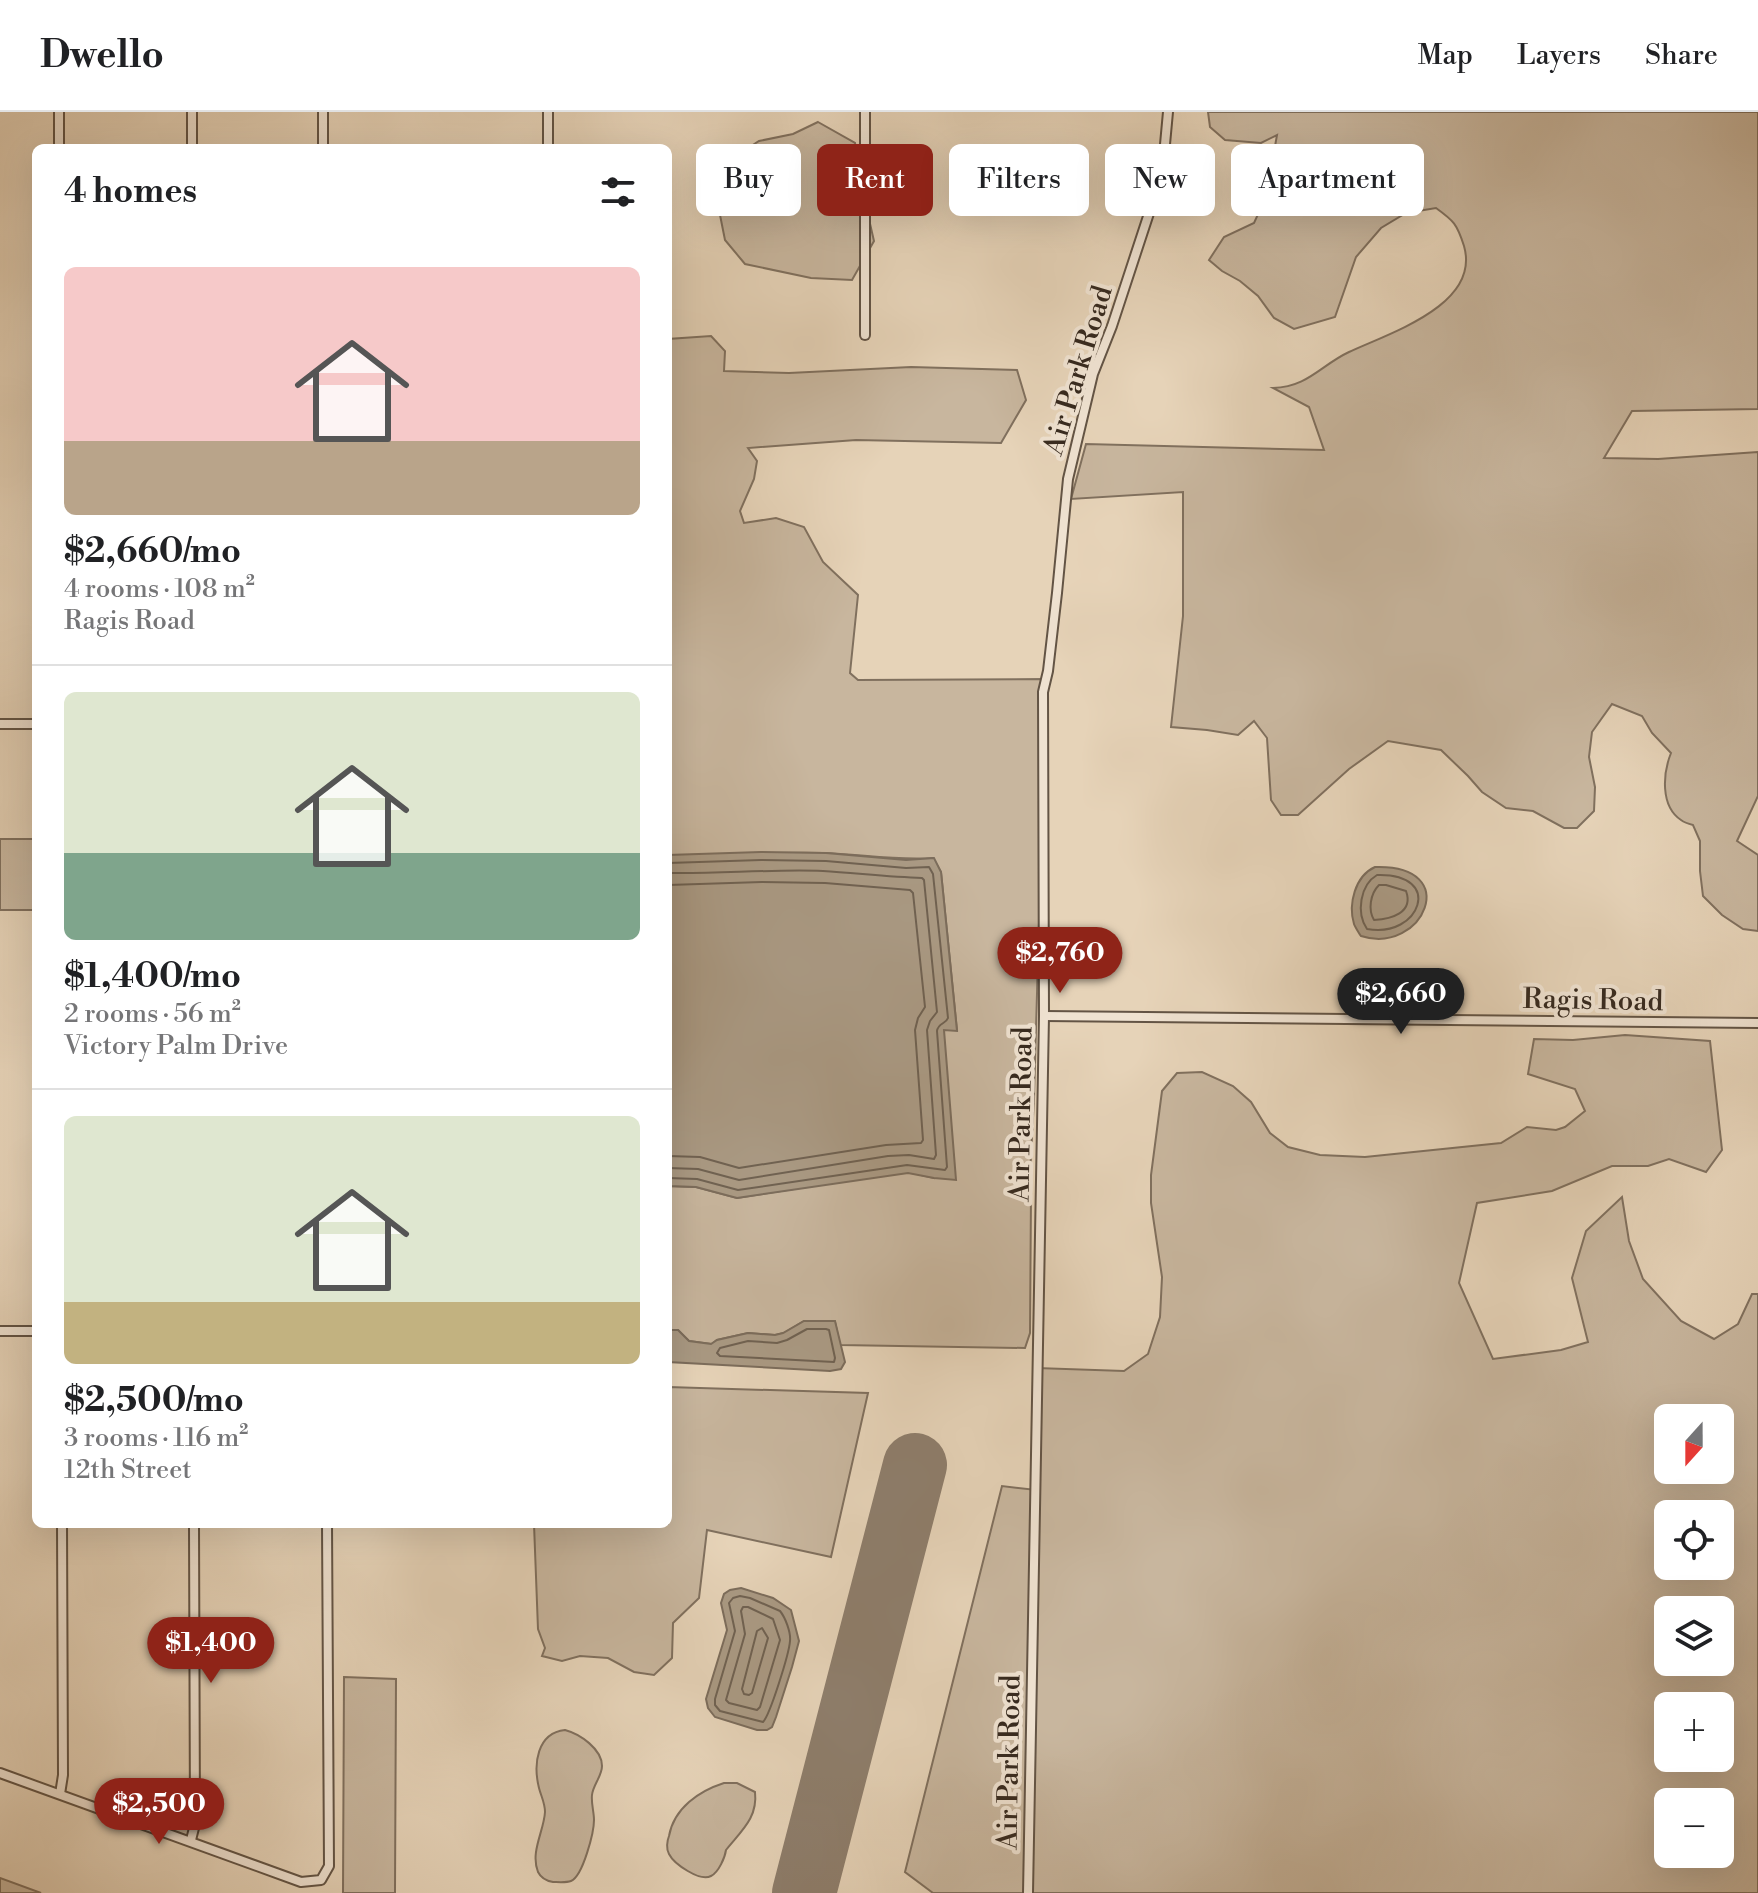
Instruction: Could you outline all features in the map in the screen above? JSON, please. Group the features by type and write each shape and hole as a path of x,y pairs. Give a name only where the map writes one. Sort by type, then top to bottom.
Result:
{"street":[{"path":"59,112 59,144"},
{"path":"192,112 192,144"},
{"path":"323,112 323,144"},
{"path":"548,112 548,144"},
{"path":"865,112 865,335"},
{"name":"Air Park Road","path":"1028,1893 1044,1016 1043,692 1048,671 1068,479 1093,374 1156,192 1164,155 1168,112"},
{"path":"0,724 32,724"},
{"name":"Ragis Road","path":"1044,1016 1758,1023"},
{"path":"0,1331 32,1331"},
{"path":"60,1794 63,1775 62,1528"},
{"path":"191,1840 195,1824 194,1528"},
{"path":"0,1773 301,1882 321,1880 329,1866 327,1528"}],"shaded area":[{"path":"1208,112 1758,112 1758,409 1632,411 1604,458 1658,459 1758,452 1758,796 1737,841 1758,855 1758,931 1743,929 1722,915 1703,896 1700,841 1693,825 1674,814 1666,798 1666,770 1671,753 1652,733 1642,716 1612,704 1592,732 1589,757 1595,787 1594,811 1577,828 1564,828 1533,811 1506,808 1482,792 1441,750 1388,741 1349,769 1298,815 1281,815 1271,800 1267,738 1254,721 1238,735 1171,727 1183,616 1183,492 1071,499 1086,444 1324,450 1309,407 1273,388 1305,380 1339,357 1428,314 1459,285 1466,267 1464,246 1454,224 1436,208 1424,210 1424,144 1275,144 1277,135 1261,143 1225,140 1210,127"},
{"path":"818,122 855,143 817,144 817,216 868,216 874,241 852,280 811,278 745,264 725,240 720,216 801,216 801,144 754,144 793,134"},
{"path":"1257,216 1401,216 1381,228 1356,257 1335,317 1294,329 1274,318 1258,296 1209,260 1224,237 1254,223"},
{"path":"711,336 725,351 724,371 789,373 911,367 1017,370 1026,400 1001,443 856,440 748,448 757,461 754,479 740,511 744,523 776,518 804,527 823,562 858,595 850,673 858,680 1046,679 1029,1193 1030,1333 1025,1348 840,1345 835,1322 804,1321 784,1333 748,1333 712,1344 689,1341 678,1330 672,1330 672,1186 696,1187 737,1198 908,1172 934,1178 944,1030 957,1030 941,872 933,858 823,853 672,855 672,339"},
{"path":"0,839 32,839 32,910 0,910"},
{"path":"1625,1035 1710,1041 1722,1150 1706,1172 1669,1159 1648,1166 1612,1166 1552,1191 1477,1203 1459,1283 1493,1359 1561,1350 1588,1342 1572,1278 1586,1231 1622,1197 1629,1241 1643,1279 1681,1321 1714,1339 1738,1324 1752,1294 1758,1294 1758,1893 933,1893 905,1872 1002,1486 1036,1490 1037,1368 1124,1371 1148,1354 1160,1317 1162,1277 1151,1203 1151,1175 1162,1091 1177,1073 1202,1072 1233,1086 1251,1102 1270,1133 1288,1147 1320,1155 1365,1157 1501,1143 1527,1127 1556,1130 1565,1127 1585,1111 1575,1089 1528,1074 1534,1039 1573,1040"},
{"path":"672,1387 868,1393 831,1557 707,1530 699,1598 673,1623 672,1658 654,1675 634,1672 608,1658 580,1656 562,1661 542,1656 545,1648 538,1629 534,1528 672,1528"},
{"path":"344,1677 396,1679 395,1893 343,1893"},
{"path":"565,1730 589,1743 598,1754 602,1766 592,1795 594,1826 584,1863 571,1881 553,1882 541,1876 536,1864 536,1849 545,1812 537,1779 537,1760 548,1737"},
{"path":"724,1783 737,1783 755,1792 754,1809 747,1824 726,1850 717,1871 711,1876 700,1876 672,1858 667,1850 668,1840 682,1809 697,1796"},
{"path":"0,1878 41,1893 0,1893"}],"water":[{"path":"761,852 826,853 906,860 934,858 941,872 957,1031 944,1030 956,1180 908,1173 737,1198 696,1187 672,1186 672,855"},
{"path":"1375,867 1402,870 1419,879 1426,893 1425,908 1416,922 1402,933 1383,939 1361,936 1352,916 1358,884"},
{"path":"804,1321 835,1321 845,1362 841,1369 830,1371 672,1362 672,1330 678,1330 689,1341 711,1344 748,1333 783,1333"},
{"path":"741,1588 773,1598 791,1610 799,1641 776,1717 772,1727 767,1730 757,1730 715,1717 706,1699 727,1630 721,1603 724,1594"}],"runway":[{"path":"804,1893 915,1465"}]}
